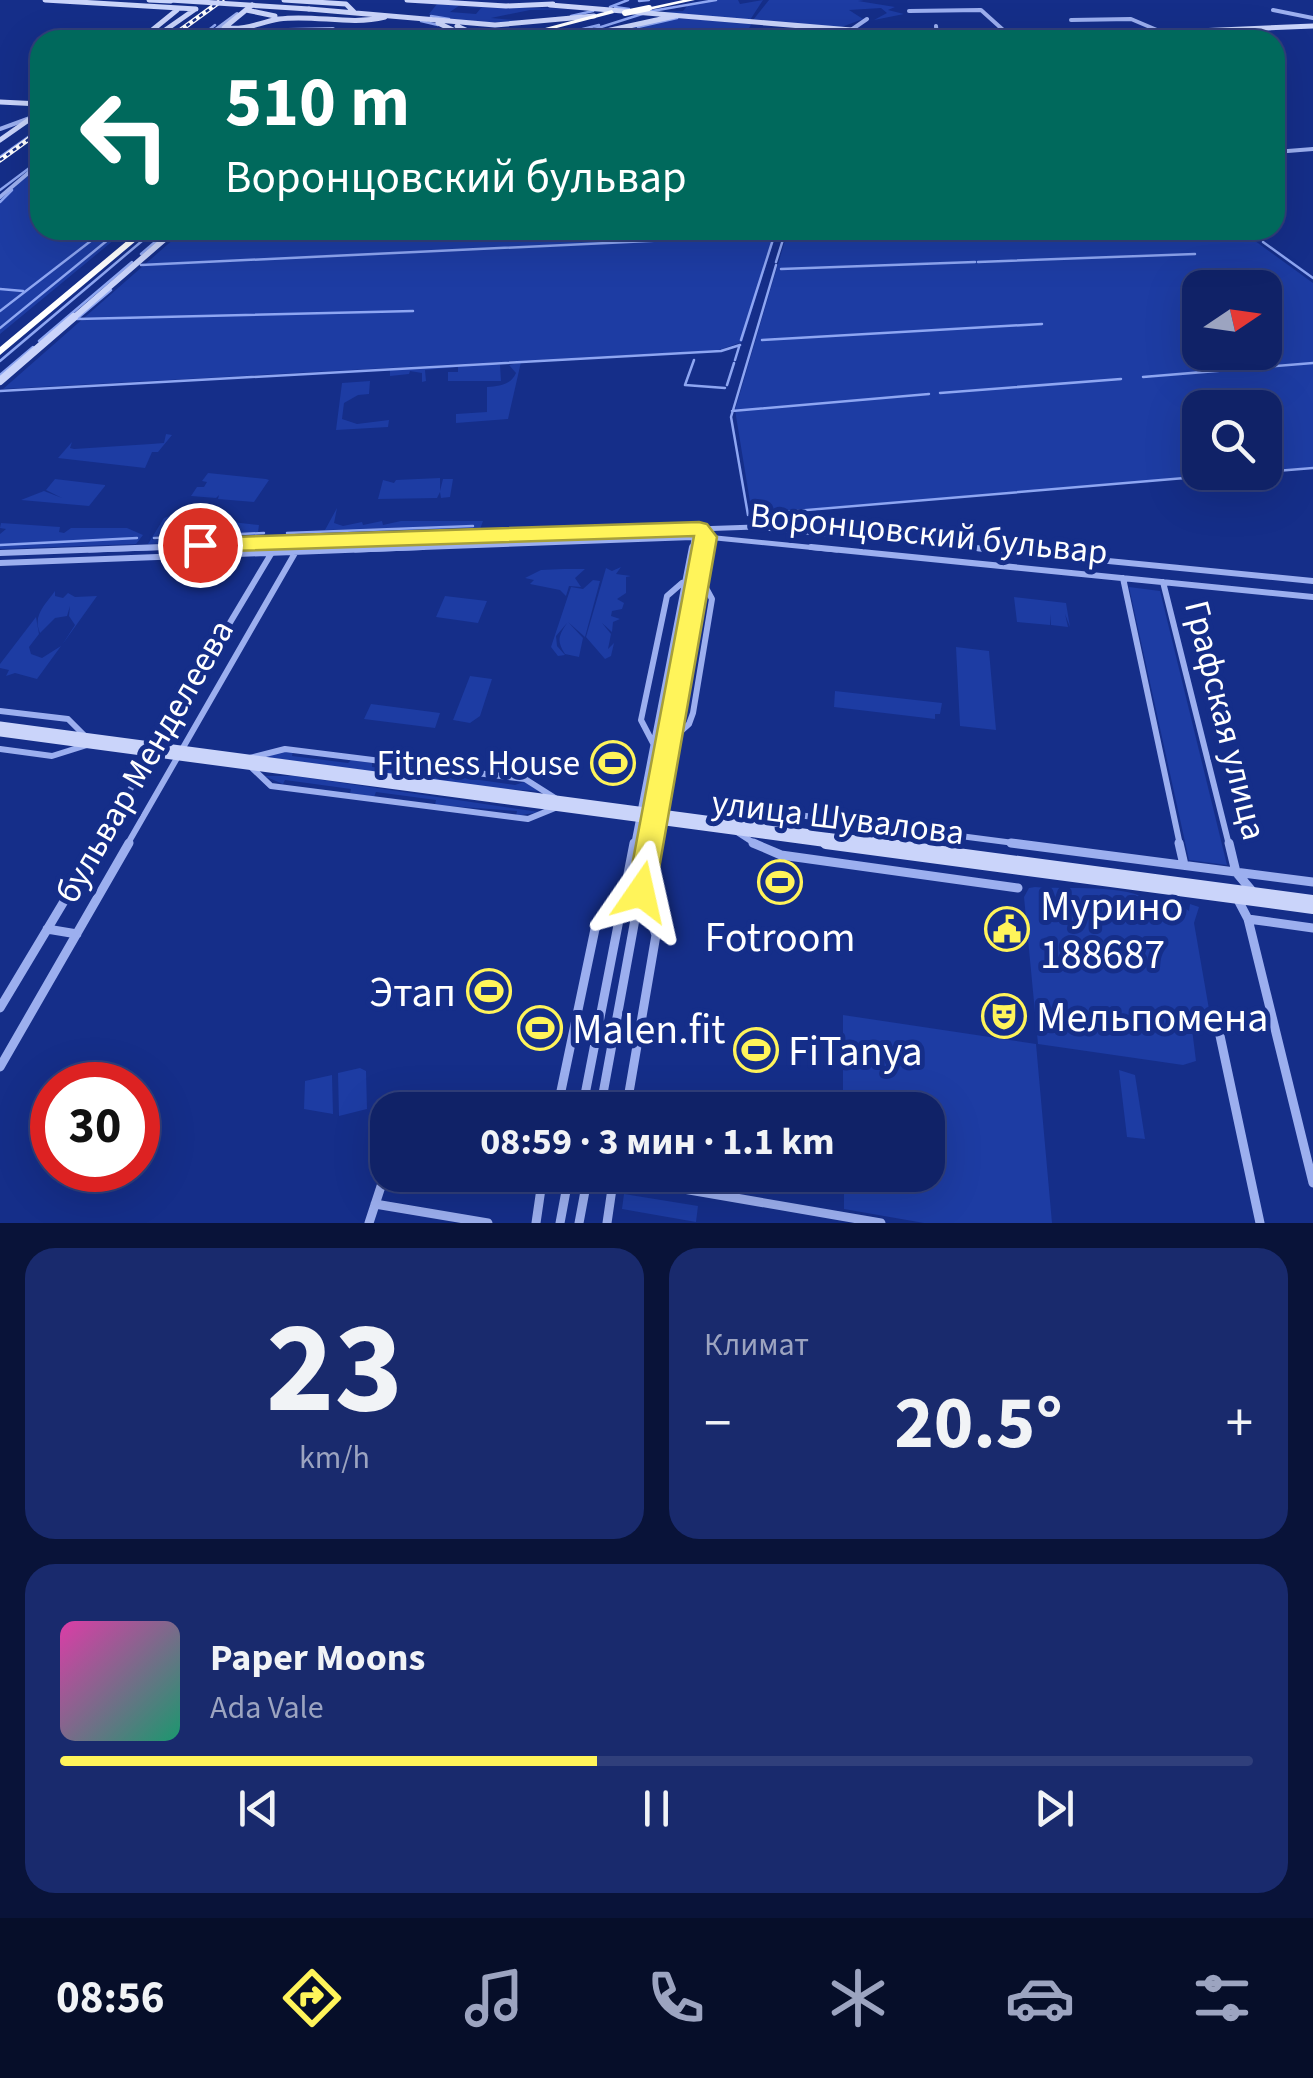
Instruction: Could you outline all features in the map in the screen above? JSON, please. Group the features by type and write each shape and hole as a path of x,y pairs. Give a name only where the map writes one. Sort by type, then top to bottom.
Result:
{"highway":[{"path":"542,30 673,0"},
{"path":"559,30 692,0"},
{"path":"0,341 122,240"},
{"path":"0,352 134,240"}],"main road":[{"path":"47,0 196,8"},
{"path":"140,6 150,0 508,25 594,16"},
{"path":"170,0 308,10"},
{"path":"151,30 192,0"},
{"path":"165,30 208,0"},
{"path":"226,25 258,0"},
{"path":"226,25 251,20 370,19 346,4 284,0"},
{"path":"407,0 550,4 586,0"},
{"path":"406,16 424,12 436,2"},
{"path":"550,4 576,3 851,30"},
{"path":"252,4 240,16 259,24"},
{"path":"246,10 294,21"},
{"path":"424,12 425,16 475,30"},
{"path":"355,13 421,19 468,30"},
{"path":"610,30 677,14"},
{"path":"242,30 274,20 357,23 390,16"},
{"path":"421,19 452,30"},
{"path":"226,25 237,30"},
{"path":"1228,30 1313,26"},
{"path":"0,101 30,107"},
{"path":"0,143 30,118"},
{"path":"0,143 30,119"},
{"path":"0,381 163,240"},
{"name":"улица Шувалова","path":"0,729 1237,898 1313,905"},
{"name":"улица Шувалова","path":"736,827 1254,893 1313,905"}],"street":[{"path":"908,11 982,10 1003,30"},
{"path":"1273,10 1313,18"},
{"path":"215,30 237,14"},
{"path":"1070,20 1127,17 1148,21 1160,30"},
{"path":"851,30 867,18"},
{"path":"294,21 291,23 301,20"},
{"path":"259,24 294,21 334,30"},
{"path":"217,30 226,25"},
{"path":"250,30 294,26 313,30"},
{"path":"936,26 937,30"},
{"path":"0,130 30,118"},
{"path":"1285,151 1313,149"},
{"path":"0,197 30,172"},
{"path":"585,1092 683,582 693,537 699,529 706,537 603,1092"},
{"name":"Воронцовский бульвар","path":"0,553 549,532 818,530 1313,582"},
{"path":"549,532 557,540 628,532"},
{"name":"Воронцовский бульвар","path":"0,563 706,537 1313,596"},
{"path":"289,542 294,553"},
{"name":"бульвар Менделеева","path":"0,1008 271,554 289,542"},
{"path":"76,560 80,550"},
{"path":"86,560 91,550"},
{"name":"бульвар Менделеева","path":"0,1067 294,553"},
{"path":"1204,570 1208,586"},
{"path":"670,741 689,724 693,713 712,599 699,576"},
{"name":"Графская улица","path":"1123,578 1184,866"},
{"path":"654,745 641,720 667,596 683,582"},
{"name":"Графская улица","path":"1163,582 1236,872"},
{"path":"0,711 68,719 86,741 52,756 0,749"},
{"path":"250,763 285,748 506,776 536,783 555,803"},
{"path":"736,827 776,812 1313,882"},
{"path":"736,827 780,855 1018,888"},
{"path":"1236,872 1254,893"},
{"path":"560,1092 595,929 624,891"},
{"path":"629,1092 656,936 641,892"},
{"path":"1237,898 1248,918 1313,1183"},
{"path":"1248,918 1313,928"},
{"path":"47,929 77,934"},
{"path":"1216,1016 1260,1223"},
{"path":"369,1223 379,1192"},
{"path":"536,1223 541,1192"},
{"path":"560,1223 566,1192"},
{"path":"580,1223 585,1192"},
{"path":"606,1223 611,1192"},
{"path":"705,1192 881,1223"},
{"path":"375,1204 488,1223"}],"shaded area":[{"path":"738,0 740,4 763,0 750,20 662,12 683,11 688,5"},
{"path":"769,0 864,0 858,1 895,7 888,10 904,14 874,20 887,13 881,8 849,10 863,19 839,28 753,20"},
{"path":"437,4 460,5 450,12 476,14 481,8 461,7 581,9 530,10 491,18 522,21 482,22 429,14"},
{"path":"675,18 752,23 748,30 621,30"},
{"path":"30,173 30,240 114,240 0,334 0,200"},
{"path":"173,240 774,240 742,342 719,350 3,389"},
{"path":"785,240 1254,240 1313,283 1313,467 1282,470 1282,390 1182,390 1182,478 752,514 735,410"},
{"path":"521,362 508,419 456,423 456,414 487,412 487,387 511,380 516,373 509,365 519,363 489,365 500,365 501,381 448,381 448,372 458,372 458,367 425,370 426,381 422,382 422,373 410,371 390,376 390,370"},
{"path":"370,381 369,394 344,403 342,419 357,424 389,420 388,427 336,430 342,383"},
{"path":"166,434 172,435 158,452 152,452 145,468 58,458 72,442 70,448 74,449 164,443"},
{"path":"208,473 269,480 254,502 218,499 219,495 191,496 197,487 204,487 207,482 202,481"},
{"path":"440,478 440,491 443,479 453,479 450,497 441,498 440,492 437,498 378,499 383,480 394,483"},
{"path":"55,479 105,486 89,506 21,500 44,491 62,498 46,490"},
{"path":"337,508 334,523 343,526 382,521 383,525 401,521 483,521 479,532 317,538 326,533 476,525 325,530"},
{"path":"170,516 166,526 201,526 208,520 209,525 214,520 259,525 258,532 154,536 152,540 263,536 259,540 148,544 164,518"},
{"path":"1,523 60,527 59,532 64,533 71,528 127,528 143,535 136,544 0,549 0,534 6,529 0,528"},
{"path":"697,549 653,790 664,712"},
{"path":"621,567 616,574 631,576 626,577 626,593 617,599 624,603 622,609 612,611 611,616 620,619 613,622 612,632 602,623 611,634 608,649 614,643 611,656 605,659 586,637 606,568 612,571"},
{"path":"585,569 575,578 581,587 569,586 566,596 560,590 530,584 534,580 525,578 541,570"},
{"path":"593,580 600,581 585,637 568,622 583,638 579,657 565,654 560,645 560,635 567,623 556,636 557,646 565,655 558,656 551,647 571,587 583,589"},
{"path":"1129,587 1160,591 1227,865 1189,860"},
{"path":"55,591 55,596 63,598 68,593 75,597 97,596 62,645 75,625 69,616 70,606 67,616 55,618 40,633 38,627 41,610"},
{"path":"445,596 487,601 478,623 436,617"},
{"path":"1014,597 1066,603 1070,627 1065,614 1068,627 1051,625 1050,614 1050,625 1017,622"},
{"path":"36,617 39,634 29,647 31,654 42,658 61,646 37,679 15,673 6,676 9,670 0,668 0,664"},
{"path":"956,647 989,651 996,730 960,726"},
{"path":"470,676 492,679 480,716 470,723 453,720"},
{"path":"835,691 942,703 935,719 834,707"},
{"path":"371,704 440,713 435,728 364,719"},
{"path":"293,752 292,756 372,763 372,767 457,773 458,777 515,785 524,782 540,791 265,757"},
{"path":"264,776 295,776 539,812 516,816 517,811 435,805 436,800 376,792 374,797 350,793 351,789 285,780 283,784"},
{"path":"1029,888 1127,892 1151,902 1149,908 1167,919 1168,914 1157,900 1170,900 1176,921 1182,920 1175,901 1189,911 1190,904 1199,907 1194,923 1210,1015 1190,1013 1196,1061 1183,1065 1038,1044 1024,897"},
{"path":"843,1015 1036,1044 1052,1223 924,1223 844,1209 844,1192 945,1192 945,1092 843,1092"},
{"path":"360,1068 366,1071 367,1109 339,1116 338,1073"},
{"path":"1119,1070 1135,1075 1145,1139 1127,1137"},
{"path":"332,1075 333,1114 304,1109 305,1081"},
{"path":"624,1194 698,1206 696,1222 622,1209"}],"waterway":[{"path":"610,7 628,0"},
{"path":"639,1 649,0"},
{"path":"652,11 716,0"},
{"path":"615,7 629,9"},
{"path":"571,16 593,11"},
{"path":"592,30 642,14"},
{"path":"431,16 449,19"},
{"path":"638,27 677,18"},
{"path":"421,21 438,25"},
{"path":"209,30 215,25"},
{"path":"579,30 599,25"},
{"path":"624,30 629,29"},
{"path":"0,157 30,136"},
{"path":"0,190 30,168"},
{"path":"0,202 12,190"},
{"path":"0,311 92,240"},
{"path":"0,328 108,240"},
{"path":"0,361 143,240"},
{"path":"141,254 157,240"},
{"path":"141,265 669,240"},
{"path":"741,340 773,240"},
{"path":"776,262 783,240"},
{"path":"1263,242 1313,278"},
{"path":"978,262 1195,254"},
{"path":"39,341 132,262"},
{"path":"781,269 975,262"},
{"path":"733,411 776,265"},
{"path":"0,289 23,291"},
{"path":"79,317 111,290"},
{"path":"77,319 413,311"},
{"path":"762,340 1042,324"},
{"path":"0,391 721,351 740,345"},
{"path":"0,375 33,347"},
{"path":"735,360 739,347"},
{"path":"694,360 685,385 725,388"},
{"path":"727,385 734,363"},
{"path":"1143,377 1313,363"},
{"path":"940,393 1121,379"},
{"path":"733,411 929,394"},
{"path":"733,411 748,515 1182,478"},
{"path":"1282,471 1313,468"},
{"path":"287,533 473,526"},
{"path":"154,538 264,533"},
{"path":"0,545 137,538"}],"railway":[{"path":"181,30 222,0"},
{"path":"0,160 30,138"}],"place":[{"name":"Fitness House","path":"613,763"},
{"name":"Fotroom","path":"780,882"},
{"name":"Мурино 188687","path":"1007,929"},
{"name":"Этап","path":"489,991"},
{"name":"Мельпомена","path":"1004,1016"},
{"name":"Malen.fit","path":"540,1028"},
{"name":"FiTanya","path":"756,1050"}],"route":[{"path":"200,545 699,529 706,537 641,892"}]}
